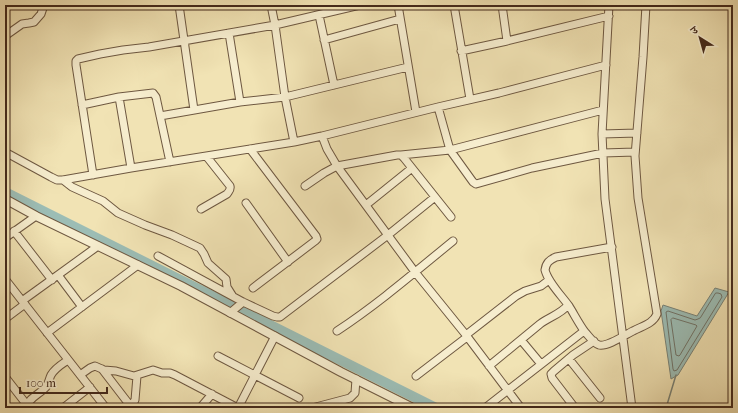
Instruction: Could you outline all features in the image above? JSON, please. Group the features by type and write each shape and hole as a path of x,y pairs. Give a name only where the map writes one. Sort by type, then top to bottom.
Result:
{"street":[{"path":"5,36 22,24 34,22 41,14 44,5"},
{"path":"179,5 183,42 194,110"},
{"path":"271,5 285,97 294,142"},
{"path":"93,175 76,65 76,61 78,59 115,51 183,42 275,25 360,5"},
{"path":"398,5 416,112"},
{"path":"454,5 470,99"},
{"path":"502,5 507,41"},
{"path":"610,5 603,110 602,153 605,198 632,408"},
{"path":"612,247 560,256 550,260 547,263 545,270 546,274 584,331 600,345 623,337 653,321 657,314 638,198 635,152 646,5"},
{"path":"319,14 334,85"},
{"path":"462,51 609,16"},
{"path":"324,40 400,20"},
{"path":"229,33 240,102"},
{"path":"5,152 50,177 57,180 63,180 294,142 499,93 606,65"},
{"path":"160,116 240,102 285,97 408,67"},
{"path":"82,105 153,93 156,97 170,162"},
{"path":"119,98 131,168"},
{"path":"438,107 450,150 473,182 478,184 532,168 602,153 635,152"},
{"path":"305,186 337,166 396,155 401,156 450,150 603,110"},
{"path":"602,134 637,133"},
{"path":"322,136 326,149 337,166 415,272 521,408"},
{"path":"250,150 317,238 253,288"},
{"path":"401,156 451,217"},
{"path":"201,209 230,191 230,186 207,157"},
{"path":"366,205 412,168"},
{"path":"63,180 72,187 103,201 118,213 145,226 167,233 200,248 208,263 226,279 227,287 233,297"},
{"path":"158,256 242,303 273,316 280,317 435,198"},
{"path":"5,199 36,216 232,311 275,336 409,407"},
{"path":"246,203 288,262"},
{"path":"5,238 36,216"},
{"path":"14,231 82,307"},
{"path":"337,331 377,304 453,241"},
{"path":"5,319 23,302 98,246"},
{"path":"47,333 138,266"},
{"path":"416,376 516,296 525,291 541,286 550,280"},
{"path":"6,283 23,302 106,408"},
{"path":"232,311 242,303"},
{"path":"489,366 548,318 560,313 568,305"},
{"path":"485,408 584,331"},
{"path":"80,375 92,367 116,371 132,376 137,376 153,370 162,373 170,373 238,408 275,336"},
{"path":"521,340 541,364"},
{"path":"576,408 551,376 552,372 594,341"},
{"path":"565,346 600,398"},
{"path":"218,356 299,398"},
{"path":"5,375 26,406 30,400 45,388 55,369 68,360"},
{"path":"101,368 130,407 135,400 137,376"},
{"path":"312,408 350,398 355,394 356,379"},
{"path":"63,408 90,387"},
{"path":"200,408 212,394"}],"water":[{"path":"715,288 729,292 678,375 671,379 661,311 663,305 697,316"}],"waterway":[{"path":"5,192 436,408"},
{"path":"729,293 733,287"},
{"path":"666,408 676,375"}]}
